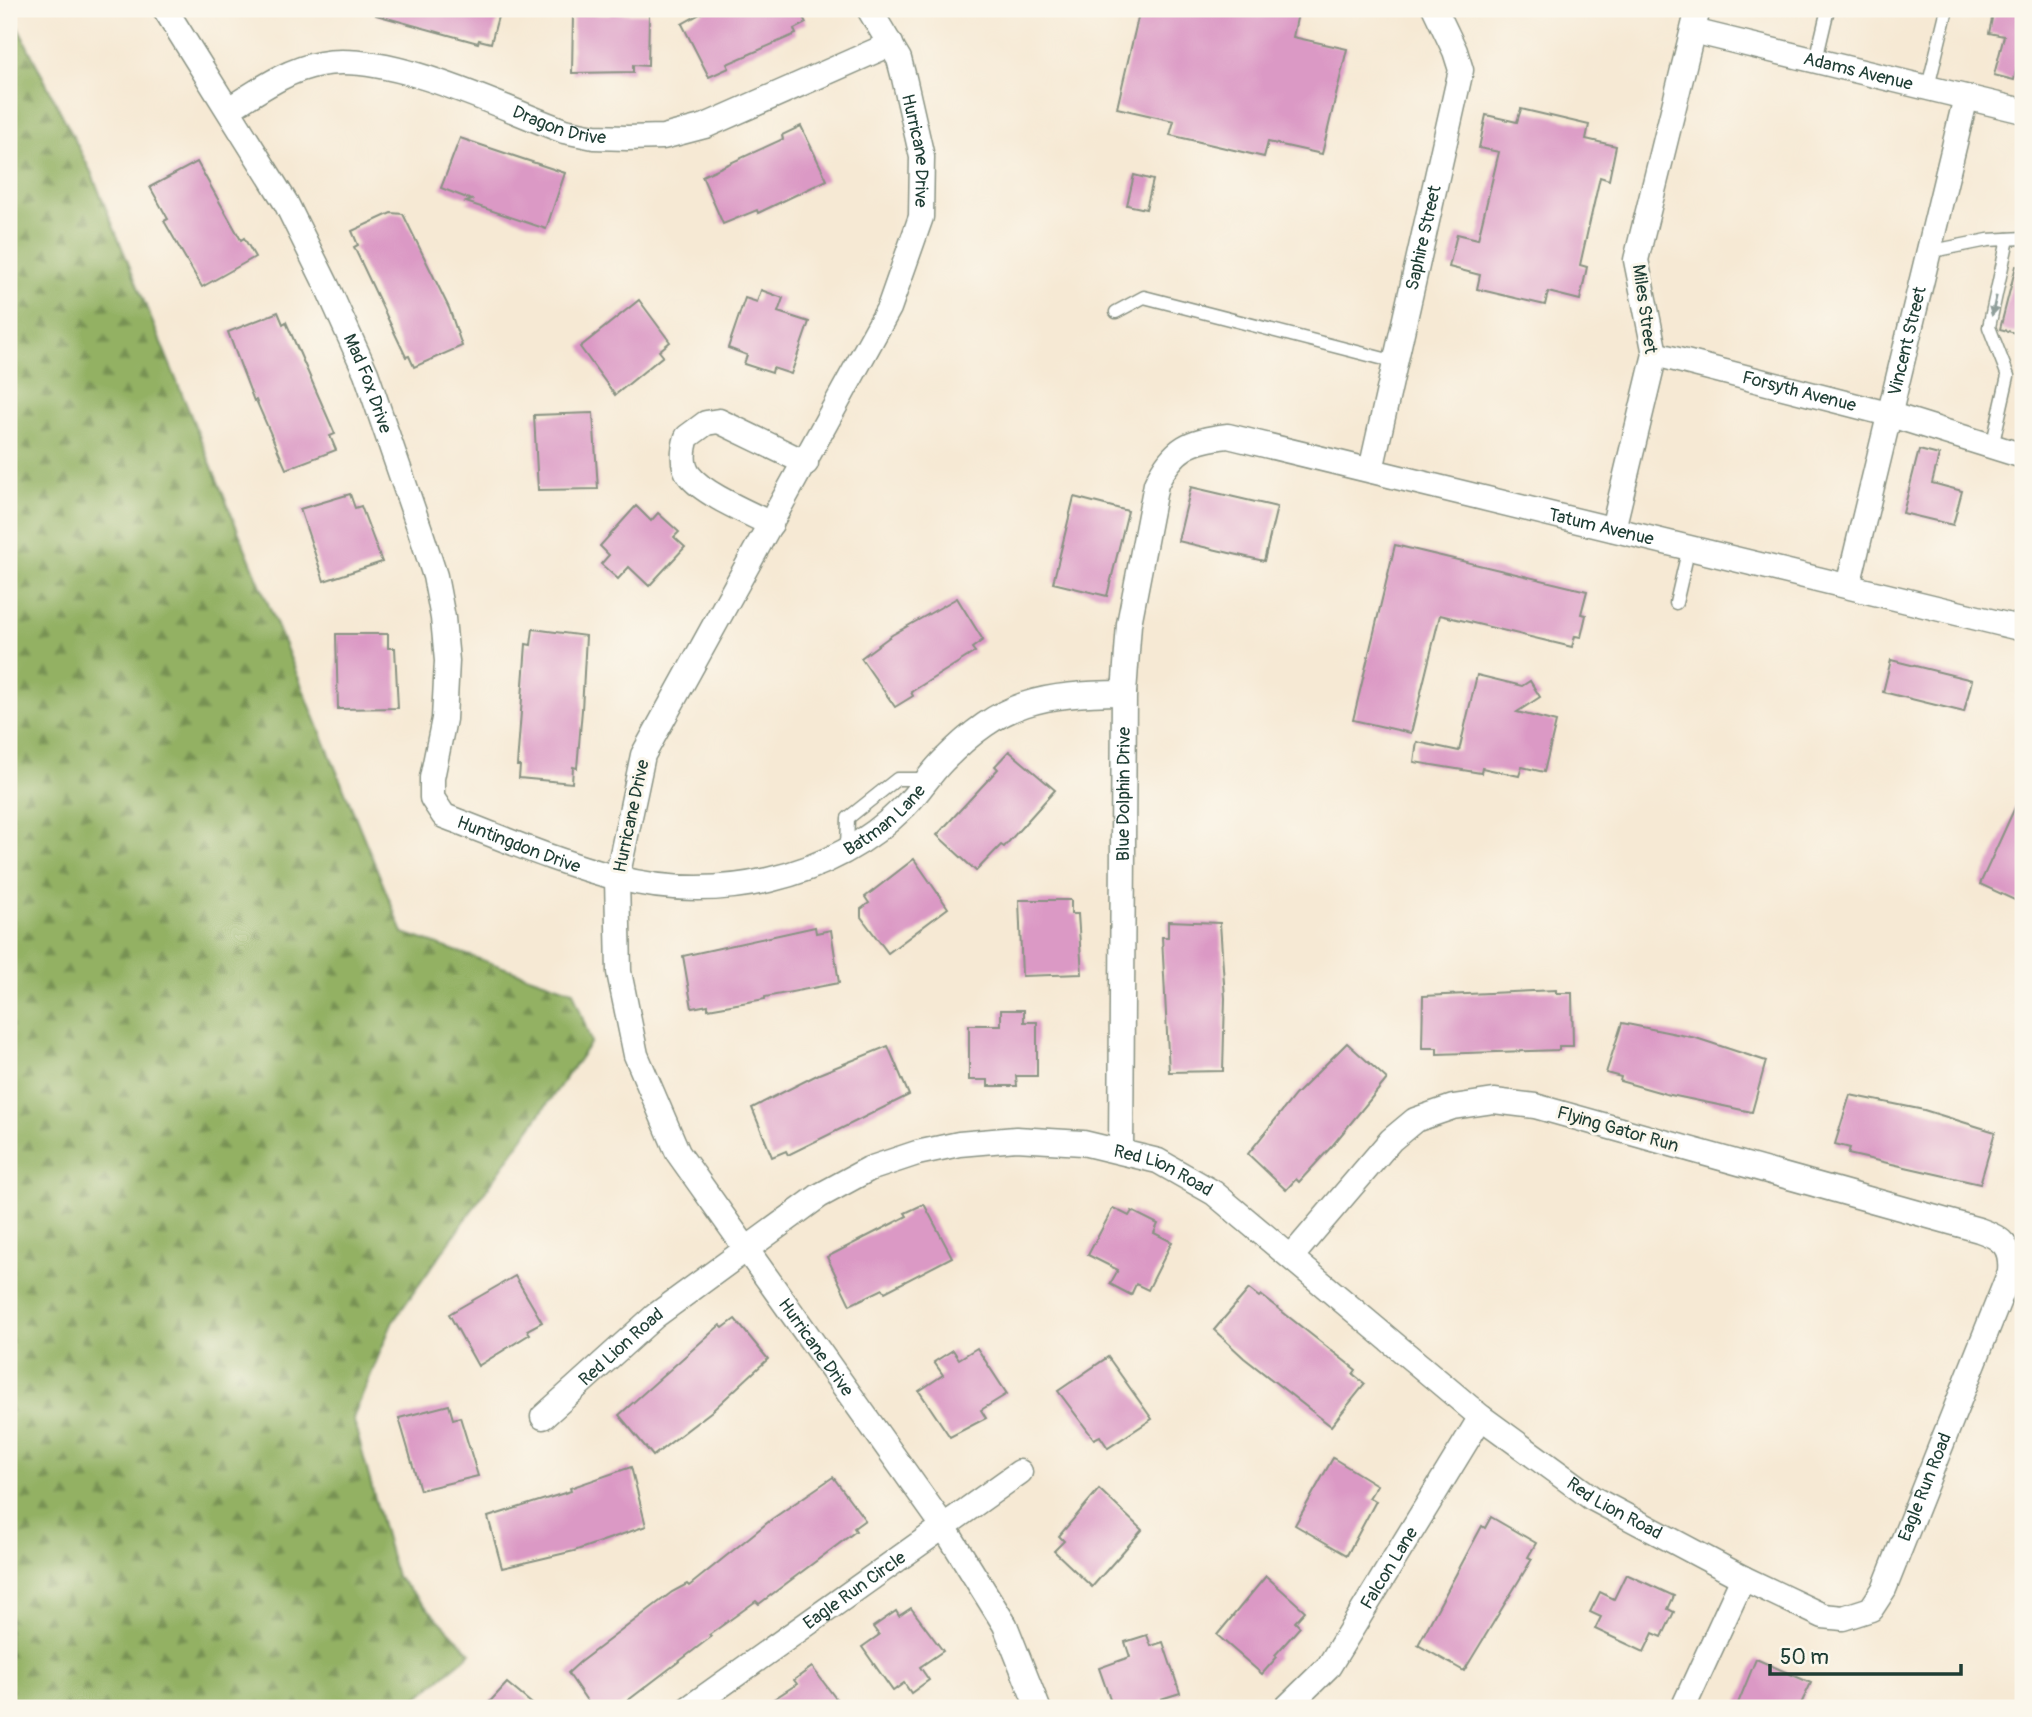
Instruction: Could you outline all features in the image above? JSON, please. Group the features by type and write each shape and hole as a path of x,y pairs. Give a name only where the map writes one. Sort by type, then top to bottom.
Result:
{"street":[{"name":"Mad Fox Drive","path":"165,9 286,203 366,373 435,576 443,618 447,662 444,719 432,778 432,798"},
{"name":"Hurricane Drive","path":"869,9 891,44 902,69 922,157 920,217 890,309 643,755 617,878 619,972 636,1055 678,1153 944,1527 1005,1625 1038,1708"},
{"name":"Saphire Street","path":"1371,470 1461,71 1455,51 1435,9"},
{"name":"Adams Avenue","path":"1696,20 1815,60 2023,111"},
{"name":"Miles Street","path":"1613,529 1655,354 1636,260 1696,20"},
{"name":"Dragon Drive","path":"229,109 286,74 318,64 346,60 387,65 564,131 594,137 663,137 705,126 891,44"},
{"name":"Vincent Street","path":"1848,586 1966,97"},
{"name":"Forsyth Avenue","path":"1655,354 1888,414 2023,456"},
{"path":"771,524 700,485 689,475 683,463 687,437 706,423 719,421 806,463"},
{"name":"Tatum Avenue","path":"1181,450 1199,439 1228,436 2023,629"},
{"name":"Blue Dolphin Drive","path":"1121,1150 1124,693 1129,624 1156,484 1165,465 1181,450"},
{"name":"Batman Lane","path":"617,878 688,887 761,883 796,873 847,849 869,835 904,806 970,736 999,715 1028,702 1054,695 1124,693"},
{"name":"Huntingdon Drive","path":"432,798 444,817 617,878"},
{"name":"Flying Gator Run","path":"1292,1256 1391,1140 1415,1120 1453,1107 1494,1101 1535,1106 1996,1236"},
{"name":"Red Lion Road","path":"543,1417 655,1317 819,1196 869,1170 917,1153 959,1144 1016,1139 1083,1143 1158,1161 1214,1193 1481,1417 1592,1499 1743,1578"},
{"name":"Eagle Run Road","path":"1743,1578 1823,1616 1843,1618 1871,1609 1884,1590 2010,1272 2008,1246 1996,1236"},
{"name":"Falcon Lane","path":"1286,1708 1329,1666 1481,1417"},
{"name":"Eagle Run Circle","path":"689,1708 1020,1472"},
{"path":"1683,1708 1743,1578"}],"lane":[{"path":"1815,60 1828,9"},
{"path":"1928,87 1947,9"},
{"path":"1927,252 2023,238"},
{"path":"1992,447 2008,376 2006,365 1989,327 2008,239"},
{"path":"1116,312 1144,297 1396,362"},
{"path":"1676,603 1689,547"}],"green space":[{"path":"9,10 91,172 403,933 573,991 591,1042 392,1323 353,1418 396,1576 471,1653 405,1708 9,1708"}],"building":[{"path":"377,9 500,9 491,43 479,40 478,43 376,15"},
{"path":"709,9 799,9 806,23 794,29 796,34 727,64 729,68 709,77 682,24"},
{"path":"1140,9 1299,9 1293,37 1347,49 1322,154 1268,142 1264,157 1170,135 1174,121 1117,108"},
{"path":"1994,9 2023,9 2023,54 2020,53 2014,80 1994,75 2004,36 1989,33"},
{"path":"573,14 649,14 648,66 633,65 633,72 572,73"},
{"path":"1521,109 1589,125 1586,139 1616,146 1609,180 1600,177 1580,265 1587,267 1580,300 1548,292 1545,305 1477,289 1480,275 1449,267 1457,234 1478,239 1499,152 1479,148 1486,115 1517,122"},
{"path":"801,126 827,180 758,213 757,210 723,224 702,176 783,139 782,135"},
{"path":"460,138 565,173 546,229 466,202 472,200 441,188"},
{"path":"197,162 241,240 244,238 255,257 202,287 164,221 168,219 150,187"},
{"path":"1134,175 1153,180 1146,209 1127,205"},
{"path":"391,213 403,214 449,308 462,346 414,367 409,356 406,357 354,247 358,245 352,231"},
{"path":"2016,266 2023,267 2023,335 2000,329"},
{"path":"761,290 783,298 778,312 809,322 791,374 773,368 772,373 744,364 747,355 728,348 745,298 757,302"},
{"path":"639,300 670,342 659,351 663,356 615,395 580,347"},
{"path":"278,312 283,324 286,322 335,434 330,436 336,450 286,469 256,400 254,401 228,332"},
{"path":"593,413 598,489 538,490 534,415"},
{"path":"1919,450 1939,455 1932,483 1962,491 1953,525 1903,513"},
{"path":"1191,487 1277,507 1264,561 1178,541"},
{"path":"350,494 355,508 361,506 382,562 324,581 300,509"},
{"path":"1074,497 1128,511 1107,596 1053,583"},
{"path":"636,506 651,521 658,513 679,532 674,537 685,547 649,586 629,567 618,579 601,564 609,555 600,546"},
{"path":"1395,545 1587,591 1581,614 1586,615 1581,637 1575,636 1572,647 1440,615 1411,733 1353,720"},
{"path":"957,598 983,640 972,648 975,652 911,692 913,696 895,707 861,658 892,635"},
{"path":"533,629 586,636 577,768 573,767 572,783 519,778 520,766 517,766 526,644 531,645"},
{"path":"336,634 388,634 388,648 395,648 398,708 338,709"},
{"path":"1891,660 1972,680 1964,712 1883,692"},
{"path":"1477,675 1522,686 1530,681 1540,697 1517,712 1556,722 1544,772 1522,767 1519,776 1482,768 1481,773 1414,762 1417,742 1459,751"},
{"path":"1009,751 1055,790 1004,847 1001,845 976,871 937,835 998,769 995,766"},
{"path":"2023,790 2023,904 1980,884"},
{"path":"914,859 948,908 888,953 861,917 861,909 869,903 865,897"},
{"path":"1019,900 1071,900 1071,914 1078,914 1082,974 1022,976"},
{"path":"1168,921 1220,923 1225,998 1223,1071 1169,1072 1162,937 1168,937"},
{"path":"815,927 816,933 831,930 839,983 708,1009 708,1005 692,1008 683,956"},
{"path":"1556,990 1556,993 1572,993 1573,1046 1559,1046 1559,1050 1437,1054 1437,1048 1422,1048 1423,996"},
{"path":"1001,1010 1024,1010 1024,1022 1037,1022 1037,1076 1016,1076 1017,1086 988,1086 988,1080 969,1080 969,1025 1001,1025"},
{"path":"1622,1023 1696,1038 1766,1061 1752,1112 1666,1094 1620,1081 1621,1077 1606,1073"},
{"path":"1347,1043 1387,1079 1332,1146 1299,1182 1296,1179 1286,1190 1248,1154 1295,1095"},
{"path":"888,1046 909,1095 788,1155 786,1151 772,1157 752,1108 819,1074"},
{"path":"1850,1095 1924,1110 1995,1132 1980,1184 1848,1154 1850,1148 1835,1144"},
{"path":"924,1204 952,1257 885,1292 883,1289 850,1305 827,1257 907,1216 905,1213"},
{"path":"1113,1208 1129,1216 1132,1211 1158,1224 1154,1233 1172,1242 1148,1290 1136,1284 1131,1295 1110,1284 1118,1270 1088,1255"},
{"path":"515,1276 542,1322 527,1330 530,1334 478,1366 449,1314"},
{"path":"1249,1289 1259,1297 1261,1295 1356,1370 1353,1374 1365,1384 1331,1426 1244,1358 1214,1330"},
{"path":"735,1319 768,1359 712,1411 653,1456 619,1415 720,1325 723,1328"},
{"path":"977,1348 1007,1394 981,1410 986,1418 950,1437 919,1391 943,1375 934,1362 953,1350 959,1359"},
{"path":"1108,1357 1152,1419 1108,1448 1100,1436 1094,1439 1058,1391"},
{"path":"449,1405 453,1419 460,1417 478,1476 420,1490 399,1418"},
{"path":"1333,1458 1377,1485 1369,1498 1376,1501 1347,1555 1295,1525"},
{"path":"631,1467 646,1526 574,1551 502,1568 488,1517 571,1491 570,1488"},
{"path":"833,1477 865,1520 854,1528 856,1531 759,1604 756,1601 709,1635 711,1637 618,1708 592,1708 568,1673 672,1592 687,1584 689,1586 772,1519"},
{"path":"1099,1489 1142,1530 1092,1587 1054,1551 1064,1541 1059,1536"},
{"path":"1491,1517 1536,1543 1528,1557 1532,1559 1464,1671 1418,1645 1482,1526 1485,1528"},
{"path":"1626,1574 1674,1596 1668,1609 1674,1612 1662,1637 1653,1633 1644,1652 1595,1629 1601,1617 1590,1612 1600,1592 1614,1599"},
{"path":"1266,1576 1305,1611 1295,1622 1300,1627 1262,1674 1217,1635"},
{"path":"911,1608 943,1651 920,1667 929,1680 911,1693 904,1683 893,1691 862,1647 879,1635 873,1627 896,1611 899,1616"},
{"path":"1147,1635 1151,1646 1163,1642 1180,1693 1161,1699 1164,1708 1113,1708 1099,1668 1130,1657 1125,1642"},
{"path":"1756,1659 1811,1683 1799,1708 1736,1708"},
{"path":"812,1667 843,1708 760,1708 797,1684 794,1680"},
{"path":"507,1683 537,1708 484,1708"}]}
